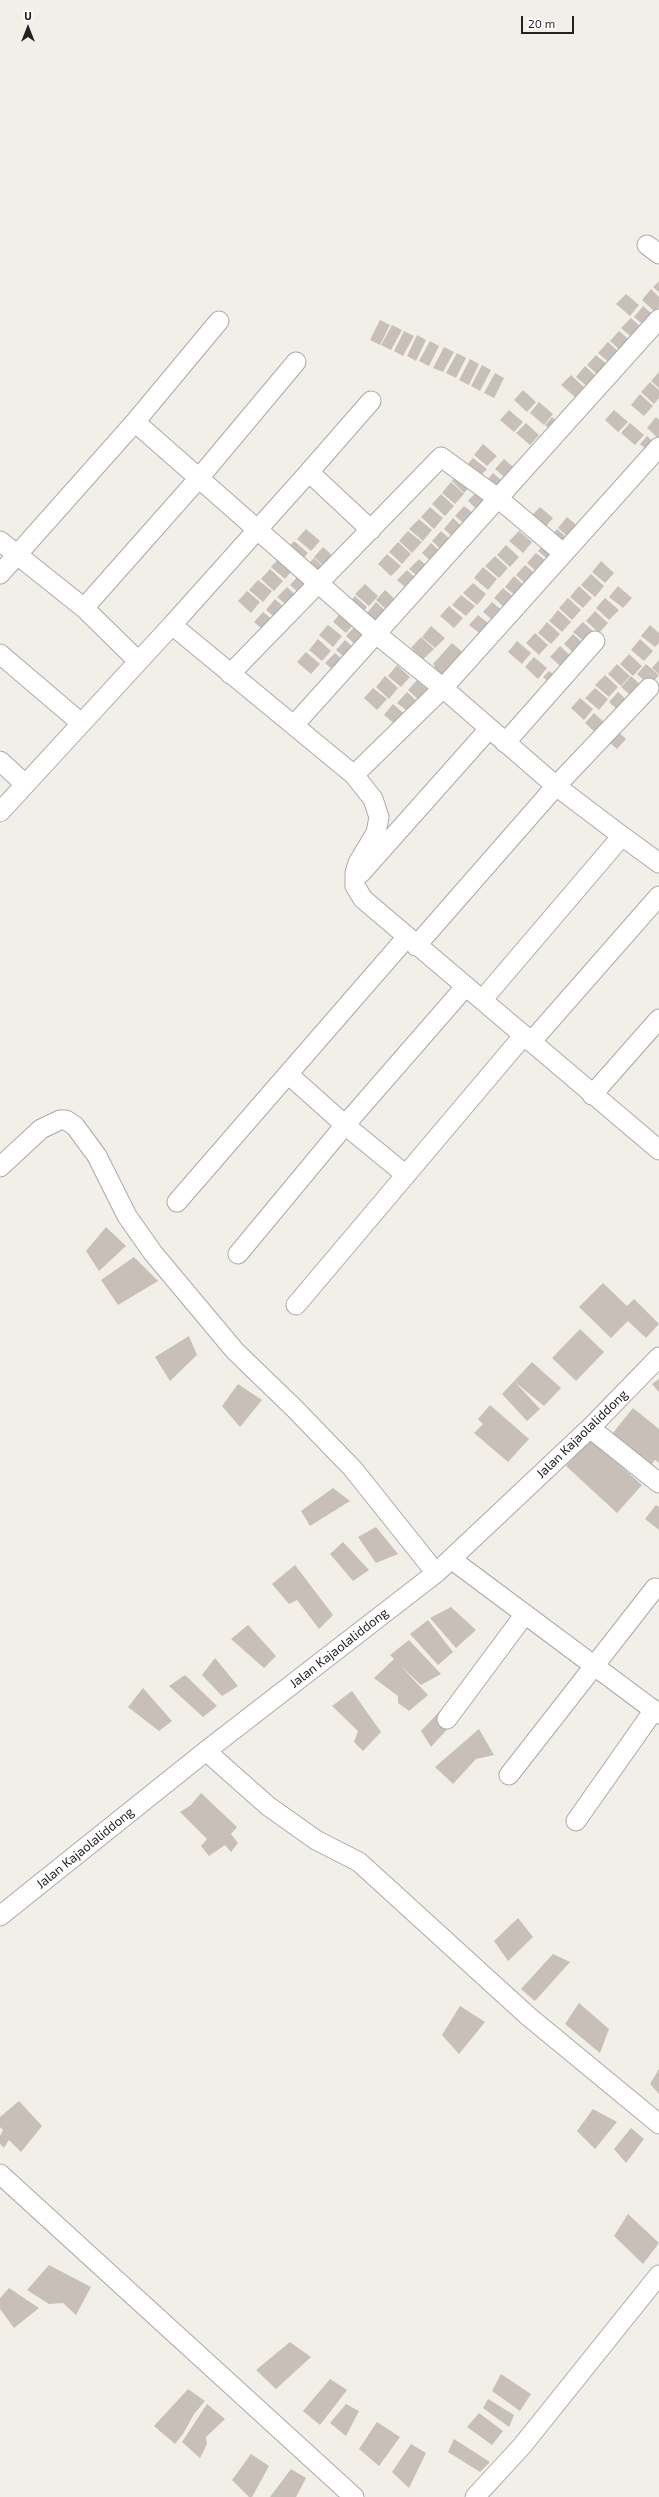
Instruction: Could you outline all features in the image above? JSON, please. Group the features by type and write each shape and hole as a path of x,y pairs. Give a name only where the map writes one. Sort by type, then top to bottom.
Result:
{"street":[{"path":"294,725 375,633 499,499 659,319"},
{"path":"0,574 135,422 219,321"},
{"path":"84,608 199,478 296,362"},
{"path":"0,812 257,530 370,401"},
{"path":"135,422 318,584 375,633 443,688 556,786 659,863"},
{"path":"354,776 443,688 659,447"},
{"path":"230,674 441,457 499,499 563,553"},
{"path":"309,472 370,530"},
{"path":"0,541 84,608 138,661"},
{"path":"172,624 354,776 373,799 379,817 376,833 358,863 355,880 355,886 363,899 483,999 592,1095 659,1150"},
{"path":"505,743 595,641"},
{"path":"0,654 81,723"},
{"path":"177,1202 288,1074 649,688"},
{"path":"355,880 489,729"},
{"path":"0,761 25,784"},
{"path":"483,999 622,836"},
{"path":"296,1305 406,1175 528,1038 659,896"},
{"path":"238,1254 345,1125 466,986"},
{"path":"592,1095 659,1019"},
{"path":"288,1074 345,1125 406,1175"},
{"path":"0,1167 41,1129 51,1123 66,1120 75,1126 97,1156 127,1216 153,1253 235,1351 353,1469 436,1573"},
{"name":"Jalan Kajaolaliddong","path":"0,1916 206,1751 436,1573 590,1428 659,1357"},
{"path":"590,1428 659,1483"},
{"path":"451,1559 656,1712 576,1821"},
{"path":"509,1775 593,1665 655,1588"},
{"path":"447,1719 525,1614"},
{"path":"206,1751 268,1806 316,1840 358,1862 528,2016 659,2124"},
{"path":"0,2174 354,2497"},
{"path":"475,2497 522,2446 659,2275"}],"building":[{"path":"659,281 659,292 653,287"},
{"path":"651,289 659,297 659,307 655,312 642,300"},
{"path":"626,294 639,305 630,316 616,304"},
{"path":"643,306 657,318 647,328 634,317"},
{"path":"631,318 644,330 635,340 621,328"},
{"path":"380,320 390,325 380,345 370,340"},
{"path":"392,325 402,330 391,350 381,345"},
{"path":"404,331 414,336 403,356 394,351"},
{"path":"619,331 633,343 623,353 610,341"},
{"path":"417,335 426,340 416,361 407,356"},
{"path":"430,341 439,346 429,366 419,361"},
{"path":"608,342 621,354 612,365 598,353"},
{"path":"444,347 454,352 443,372 433,368"},
{"path":"457,353 466,358 456,378 446,373"},
{"path":"596,355 609,366 600,377 587,365"},
{"path":"470,359 479,364 469,385 459,380"},
{"path":"482,365 491,370 480,391 471,386"},
{"path":"585,366 598,378 589,388 576,377"},
{"path":"659,372 659,388 651,381"},
{"path":"495,373 504,378 494,398 484,393"},
{"path":"571,375 584,387 575,397 561,385"},
{"path":"650,382 659,390 659,398 654,404 641,392"},
{"path":"523,390 536,402 527,412 514,400"},
{"path":"640,394 653,406 644,416 631,405"},
{"path":"539,402 553,414 544,425 530,413"},
{"path":"509,410 523,422 514,432 500,420"},
{"path":"614,410 628,422 618,432 605,420"},
{"path":"552,417 561,426 554,433 545,425"},
{"path":"656,417 659,420 659,439 647,428"},
{"path":"526,423 539,435 530,445 516,433"},
{"path":"630,423 644,435 635,445 621,433"},
{"path":"647,436 657,445 650,453 640,444"},
{"path":"483,444 497,456 487,466 474,455"},
{"path":"473,458 487,469 477,480 464,468"},
{"path":"504,459 518,471 509,481 495,469"},
{"path":"460,472 473,483 464,493 452,481"},
{"path":"493,473 507,485 497,495 484,484"},
{"path":"451,482 464,494 455,504 442,493"},
{"path":"477,491 490,502 481,513 468,501"},
{"path":"441,494 454,506 445,516 432,504"},
{"path":"464,506 478,517 469,528 455,516"},
{"path":"430,507 443,518 434,529 421,517"},
{"path":"540,507 553,518 544,529 530,517"},
{"path":"567,517 581,529 571,539 558,528"},
{"path":"453,518 466,530 457,541 444,529"},
{"path":"419,519 432,530 423,541 409,529"},
{"path":"306,529 320,541 311,551 297,539"},
{"path":"557,529 571,541 562,551 548,539"},
{"path":"408,531 422,542 412,553 399,541"},
{"path":"441,531 454,543 445,553 432,541"},
{"path":"519,531 532,542 523,553 509,541"},
{"path":"294,541 308,553 299,563 285,551"},
{"path":"547,541 560,552 551,562 538,551"},
{"path":"398,542 411,554 402,564 389,552"},
{"path":"431,543 444,555 435,565 422,553"},
{"path":"506,545 519,557 510,567 497,555"},
{"path":"323,547 336,559 327,569 314,557"},
{"path":"536,553 550,564 540,575 527,563"},
{"path":"387,554 401,566 391,576 378,564"},
{"path":"281,556 294,568 285,579 271,567"},
{"path":"495,556 508,568 499,578 485,566"},
{"path":"314,558 327,570 318,580 304,569"},
{"path":"419,559 432,570 423,581 409,569"},
{"path":"601,561 614,573 605,583 592,572"},
{"path":"525,565 538,576 529,587 516,575"},
{"path":"483,567 497,579 488,590 474,578"},
{"path":"270,569 283,581 274,591 261,579"},
{"path":"407,570 420,582 411,592 397,580"},
{"path":"591,574 604,586 595,597 581,585"},
{"path":"299,575 312,587 303,597 290,585"},
{"path":"514,576 527,588 518,598 505,587"},
{"path":"258,580 272,591 263,602 249,590"},
{"path":"473,583 486,594 477,605 463,593"},
{"path":"365,584 378,596 369,606 355,594"},
{"path":"579,586 592,598 583,608 570,597"},
{"path":"618,586 632,598 623,608 609,597"},
{"path":"287,587 300,599 291,609 277,597"},
{"path":"503,588 516,599 507,610 494,598"},
{"path":"385,590 398,602 389,612 376,600"},
{"path":"247,591 260,602 251,613 238,601"},
{"path":"461,595 475,606 466,616 452,605"},
{"path":"355,596 367,607 359,617 346,606"},
{"path":"568,598 581,610 572,620 559,608"},
{"path":"605,598 619,610 609,620 596,608"},
{"path":"275,599 288,611 279,621 266,610"},
{"path":"376,602 389,614 380,624 367,613"},
{"path":"492,602 505,613 496,623 483,612"},
{"path":"449,606 463,618 454,628 440,616"},
{"path":"558,610 571,622 562,632 549,621"},
{"path":"342,611 355,623 346,633 333,622"},
{"path":"595,611 608,623 599,633 586,621"},
{"path":"263,612 277,623 268,634 254,622"},
{"path":"478,615 492,626 483,636 469,625"},
{"path":"547,622 560,634 551,644 538,633"},
{"path":"583,622 596,634 587,644 573,632"},
{"path":"328,625 342,636 333,647 319,635"},
{"path":"650,625 659,633 659,643 655,647 641,636"},
{"path":"355,626 368,637 359,648 346,636"},
{"path":"431,626 445,638 435,648 422,637"},
{"path":"535,633 548,645 539,655 526,643"},
{"path":"573,634 586,646 577,656 564,644"},
{"path":"421,637 434,649 416,666 407,657 414,650 411,648"},
{"path":"318,639 331,651 322,661 309,650"},
{"path":"640,639 653,651 644,661 631,650"},
{"path":"345,640 359,652 350,662 336,650"},
{"path":"517,641 531,653 522,664 508,652"},
{"path":"452,643 466,655 438,683 428,674 435,666 433,664"},
{"path":"560,646 573,658 564,669 550,657"},
{"path":"306,652 320,664 311,674 297,662"},
{"path":"335,653 348,664 339,675 325,663"},
{"path":"629,654 642,666 633,676 620,664"},
{"path":"534,657 547,668 538,679 525,667"},
{"path":"659,660 659,674 652,668"},
{"path":"617,664 630,676 621,686 608,674"},
{"path":"646,664 659,675 650,686 637,674"},
{"path":"397,665 410,677 401,687 388,676"},
{"path":"549,671 558,678 552,685 543,677"},
{"path":"605,675 618,687 609,697 595,685"},
{"path":"385,676 398,688 389,699 376,687"},
{"path":"631,676 644,688 635,699 621,687"},
{"path":"417,680 430,692 421,702 408,690"},
{"path":"373,688 387,699 377,710 364,698"},
{"path":"595,688 608,699 599,710 585,698"},
{"path":"407,692 420,704 411,714 397,703"},
{"path":"618,692 631,704 622,714 609,702"},
{"path":"580,698 593,709 584,720 571,708"},
{"path":"393,704 407,716 397,726 384,715"},
{"path":"594,713 607,725 598,735 585,723"},
{"path":"613,727 626,739 617,749 604,738"},
{"path":"106,1227 126,1246 99,1271 86,1251"},
{"path":"134,1257 158,1281 118,1305 101,1280"},
{"path":"603,1283 627,1306 634,1299 659,1324 646,1338 628,1321 611,1338 579,1307"},
{"path":"580,1329 604,1352 576,1381 552,1358"},
{"path":"189,1336 197,1355 170,1381 155,1357"},
{"path":"532,1362 561,1388 544,1406 515,1382 540,1409 527,1421 502,1394"},
{"path":"659,1379 659,1392 652,1384"},
{"path":"238,1384 262,1400 240,1427 222,1406"},
{"path":"490,1405 529,1439 508,1462 474,1433 483,1424 478,1419"},
{"path":"633,1408 659,1429 659,1463 655,1460 651,1465 612,1434"},
{"path":"591,1439 642,1485 617,1513 566,1466"},
{"path":"333,1488 350,1501 310,1526 301,1511"},
{"path":"656,1505 659,1507 659,1530 645,1519"},
{"path":"376,1527 398,1554 376,1563 358,1537"},
{"path":"343,1542 369,1570 353,1581 330,1554"},
{"path":"295,1565 333,1615 319,1629 297,1600 289,1604 272,1584"},
{"path":"451,1607 476,1630 456,1648 430,1618"},
{"path":"428,1620 453,1652 438,1665 410,1634"},
{"path":"248,1625 276,1656 264,1668 231,1639"},
{"path":"409,1640 441,1674 421,1685 400,1665 428,1695 409,1711 398,1703 398,1696 374,1678 394,1659 390,1655"},
{"path":"215,1658 238,1686 222,1696 202,1675"},
{"path":"185,1675 217,1706 203,1717 169,1686"},
{"path":"143,1688 172,1721 159,1731 128,1707"},
{"path":"352,1691 381,1732 363,1751 354,1742 358,1731 332,1706"},
{"path":"440,1711 452,1724 431,1747 421,1731"},
{"path":"479,1729 494,1755 476,1759 453,1784 435,1767"},
{"path":"201,1793 237,1827 231,1834 238,1843 231,1852 225,1845 209,1856 201,1846 207,1839 180,1812 191,1805"},
{"path":"518,1918 533,1937 508,1961 494,1941"},
{"path":"553,1954 570,1962 535,2001 521,1989"},
{"path":"579,2003 609,2029 600,2053 565,2024"},
{"path":"460,2006 485,2022 459,2054 442,2035"},
{"path":"659,2069 659,2094 650,2084"},
{"path":"19,2101 42,2126 21,2152 9,2140 4,2148 0,2144 0,2136 3,2130 0,2127 0,2117"},
{"path":"593,2109 617,2122 595,2149 577,2131"},
{"path":"631,2128 644,2139 626,2163 614,2149"},
{"path":"628,2214 659,2243 643,2264 614,2236"},
{"path":"49,2265 91,2287 76,2315 63,2303 49,2304 27,2290"},
{"path":"9,2288 39,2308 14,2328 0,2309 0,2298"},
{"path":"290,2342 311,2357 276,2389 256,2370"},
{"path":"501,2374 531,2394 520,2411 492,2391"},
{"path":"330,2379 347,2390 320,2425 303,2411"},
{"path":"188,2389 205,2401 194,2414 183,2434 175,2444 154,2426"},
{"path":"488,2399 514,2415 509,2427 483,2408"},
{"path":"207,2404 225,2419 206,2437 207,2444 200,2458 182,2442"},
{"path":"346,2404 359,2411 346,2436 330,2423"},
{"path":"479,2413 503,2431 492,2445 467,2427"},
{"path":"377,2422 400,2437 379,2466 359,2449"},
{"path":"454,2439 490,2462 480,2472 448,2452"},
{"path":"411,2444 426,2453 409,2488 392,2472"},
{"path":"251,2454 269,2466 252,2497 249,2497 232,2480"},
{"path":"291,2469 306,2478 296,2497 270,2497"}]}
